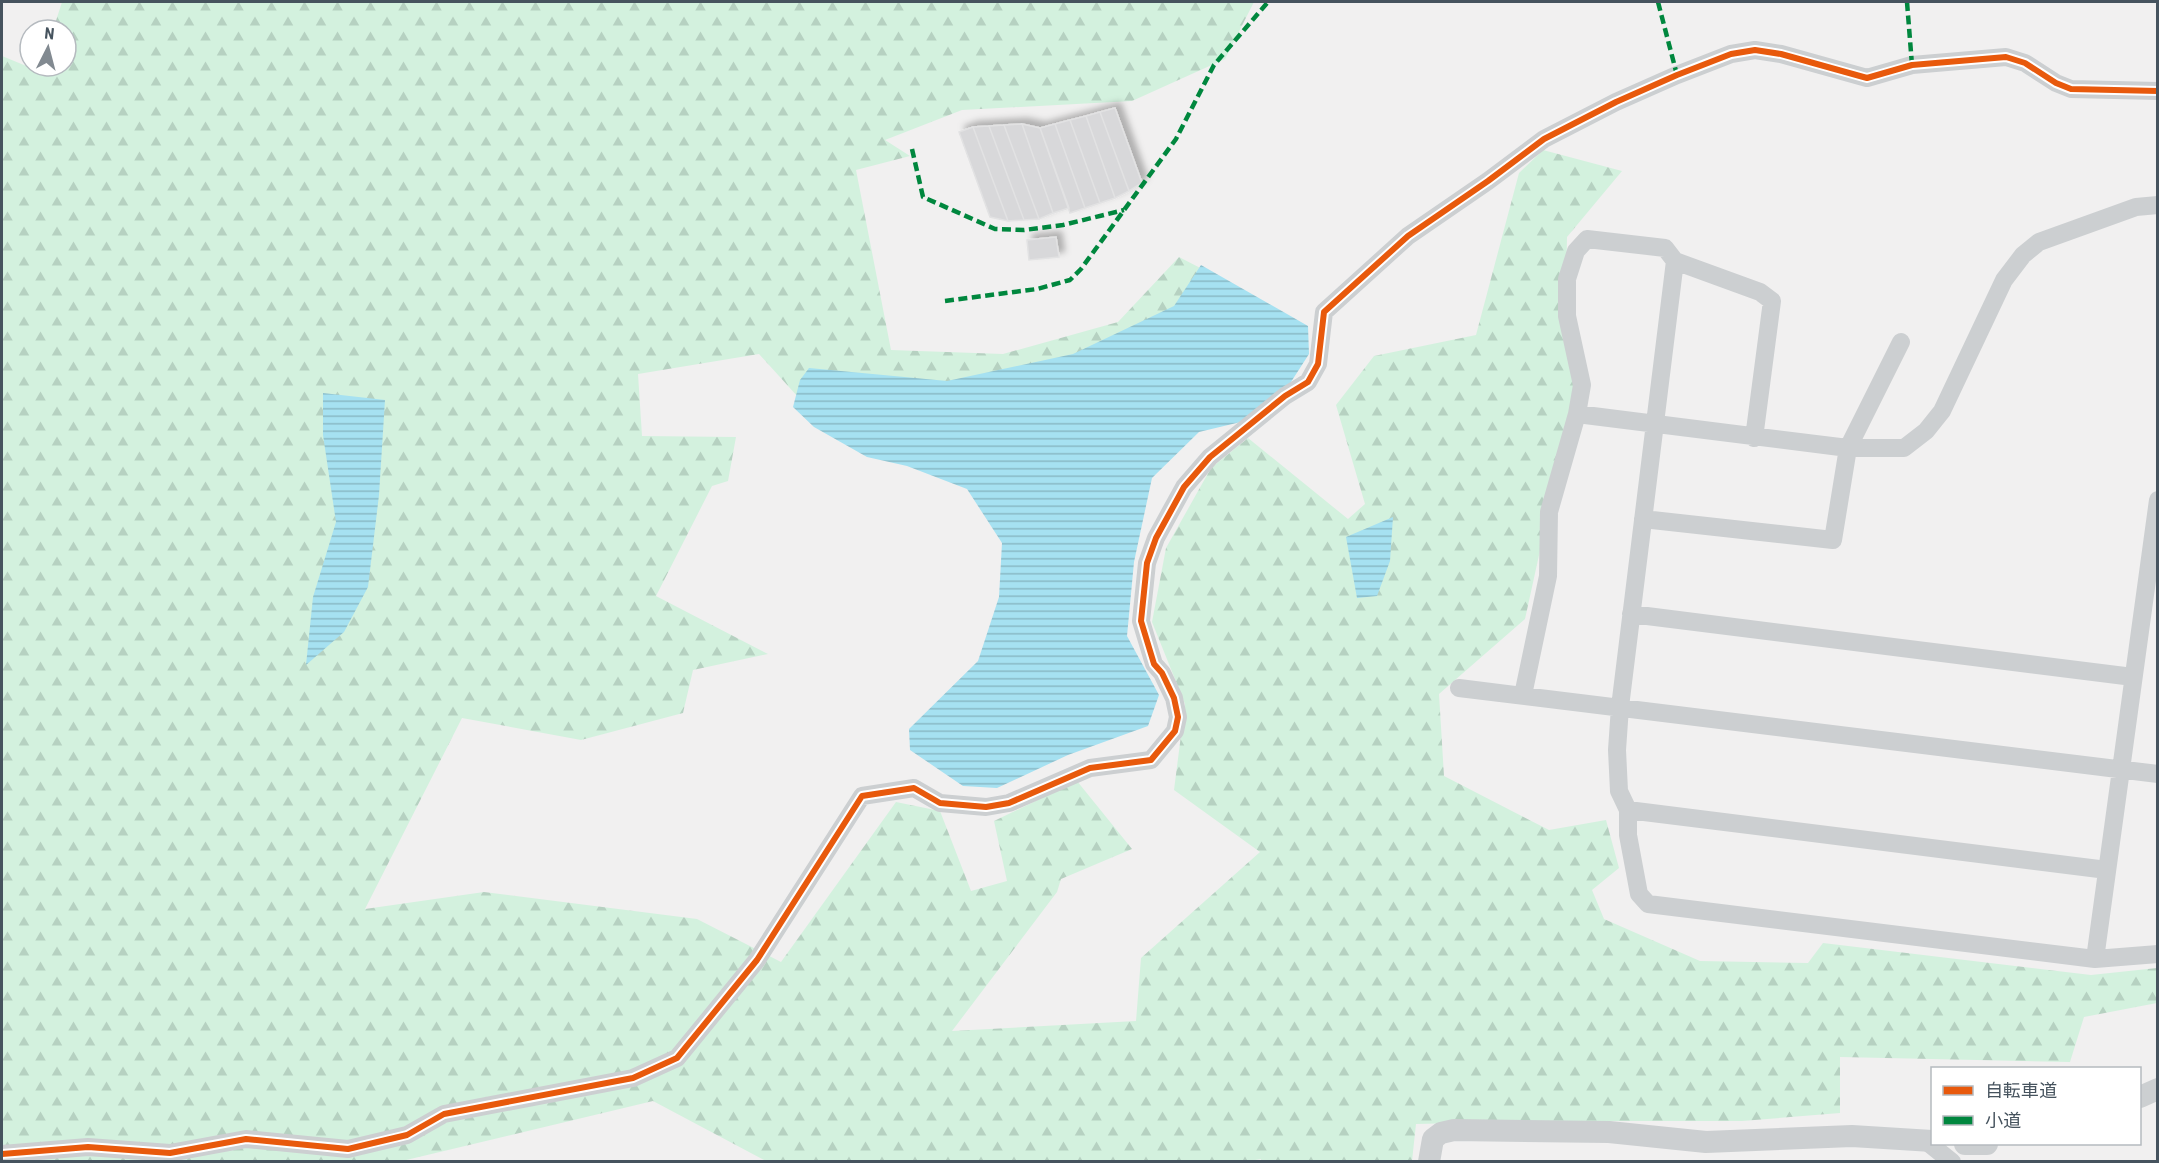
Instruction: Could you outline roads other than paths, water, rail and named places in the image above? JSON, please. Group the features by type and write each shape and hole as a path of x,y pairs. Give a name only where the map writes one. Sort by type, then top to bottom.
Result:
{"street":[{"path":"2,1154 88,1147 170,1153 246,1139 348,1149 407,1134 444,1114 633,1078 677,1058 757,960 862,796 914,788 940,803 986,807 1009,803 1090,768 1151,760 1175,731 1178,717 1174,698 1162,672 1154,664 1141,621 1147,563 1156,538 1184,487 1210,457 1285,396 1308,382 1318,364 1324,312 1358,279 1408,236 1488,181 1528,149 1554,133 1616,102 1731,54 1755,50 1781,54 1867,78 1912,65 2006,57 2025,63 2071,89 2157,91"},
{"path":"1577,414 1848,448 1904,448 1926,431 1941,411 2004,280 2023,255 2039,242 2136,207 2157,206"},
{"path":"1523,695 1548,576 1549,512 1577,414 1582,385 1567,316 1567,279 1576,251 1587,239 1665,248 1675,261 1760,292 1772,301 1754,438"},
{"path":"1675,261 1631,614 1617,750 1619,791 1628,810 1628,835 1639,894 1648,904 2095,959 2157,954"},
{"path":"1643,519 1833,540 1848,448 1901,342"},
{"path":"2095,959 2133,677 2154,552 2157,500"},
{"path":"1631,614 2133,677"},
{"path":"1459,688 2157,774"},
{"path":"1628,810 2107,870"},
{"path":"2141,1096 2157,1089"},
{"path":"1429,1161 1433,1139 1441,1133 1454,1130 1609,1132 1706,1142 1852,1136 1929,1141"},
{"path":"1934,1145 1952,1161"}],"water":[{"path":"1201,265 1308,326 1309,354 1291,382 1249,420 1199,432 1152,478 1134,562 1127,636 1159,695 1148,726 1068,755 997,788 963,786 910,750 909,729 978,661 999,597 1002,543 967,489 907,466 867,457 814,427 793,407 800,380 809,368 947,381 1073,354 1174,306"},
{"path":"323,393 385,400 379,495 368,587 344,632 306,665 313,597 336,522 323,435"},
{"path":"1393,517 1390,561 1377,596 1357,598 1346,537"}]}
